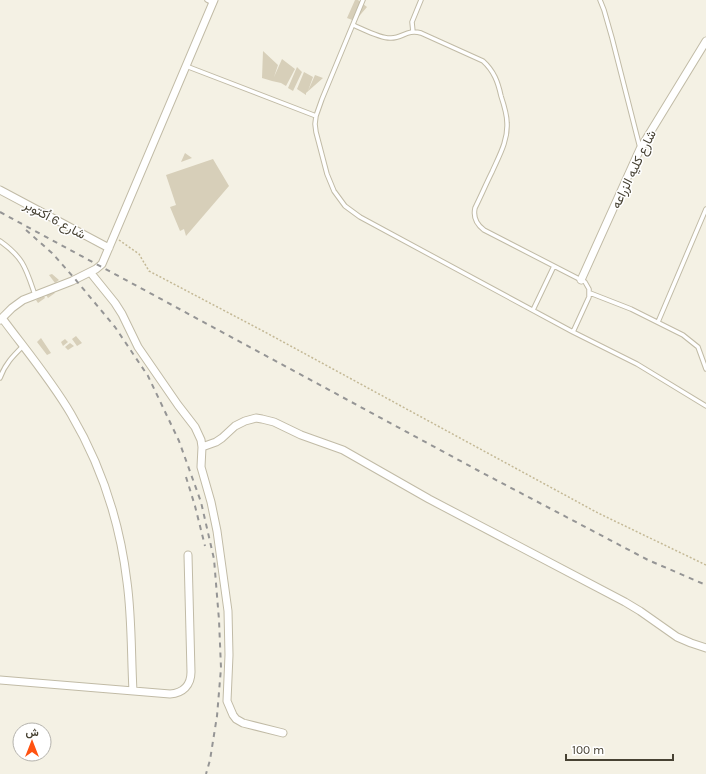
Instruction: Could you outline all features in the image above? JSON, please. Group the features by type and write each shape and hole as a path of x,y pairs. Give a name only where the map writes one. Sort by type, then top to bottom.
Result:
{"street":[{"path":"133,691 128,583 120,539 108,495 91,454 70,414 54,388 1,319 18,304 35,295 72,281 100,267 102,264 186,66 211,1"},
{"name":"شارع كليه الزراعه","path":"581,280 640,150 706,41"},
{"name":"شارع 6 أكتوبر","path":"0,190 109,248"},
{"path":"90,272 115,303 144,357 195,427 201,440 202,467 218,531 228,611 229,655 227,701 236,719 243,723 283,733"},
{"path":"202,447 216,442 235,426 245,420 262,418 274,422 301,435 343,450 428,500 625,602 677,637 706,648"},
{"path":"0,680 170,694 186,688 192,672 188,555"}],"lane":[{"path":"363,0 322,99 315,124 330,183 345,206 360,217 574,332 638,364 706,406"},
{"path":"413,32 412,22 421,0"},
{"path":"600,0 612,38 640,150"},
{"path":"353,25 386,38 396,38 405,33 421,33 483,61 493,73 499,86 507,117 507,131 501,152 475,208 474,216 478,224 484,230 588,285 590,293 589,298 574,332"},
{"path":"186,66 316,116"},
{"path":"658,322 706,209"},
{"path":"0,241 12,250 21,260 27,271 35,295"},
{"path":"533,310 554,266"},
{"path":"590,293 631,309 683,335 698,347 706,369"},
{"path":"0,378 9,360 23,346"}],"path":[{"path":"114,237 139,254 149,271 263,331 598,513 706,565"}],"building":[{"path":"355,0 358,0 367,7 355,21 347,18"},
{"path":"263,51 278,65 274,77 282,59 295,69 286,86 281,83 262,78"},
{"path":"297,67 302,72 293,91 288,88"},
{"path":"304,72 313,77 308,91 315,75 323,78 306,93 306,95 297,89"},
{"path":"185,153 192,158 181,162"},
{"path":"213,159 229,186 186,236 184,229 180,231 170,207 176,205 166,175"},
{"path":"52,274 59,280 55,283 49,275"},
{"path":"53,291 55,293 48,298 46,295"},
{"path":"44,296 45,298 38,303 36,300"},
{"path":"76,336 82,343 77,346 72,339"},
{"path":"41,338 51,353 47,355 37,342"},
{"path":"65,339 68,342 63,346 61,342"},
{"path":"70,343 74,346 68,350 65,347"}],"railway":[{"path":"0,212 479,471 648,560 706,585"},
{"path":"26,230 52,253 75,279 115,327 148,376 179,441 201,502 214,559 221,668 217,716 210,760 206,774"},
{"path":"186,477 205,546"}]}
